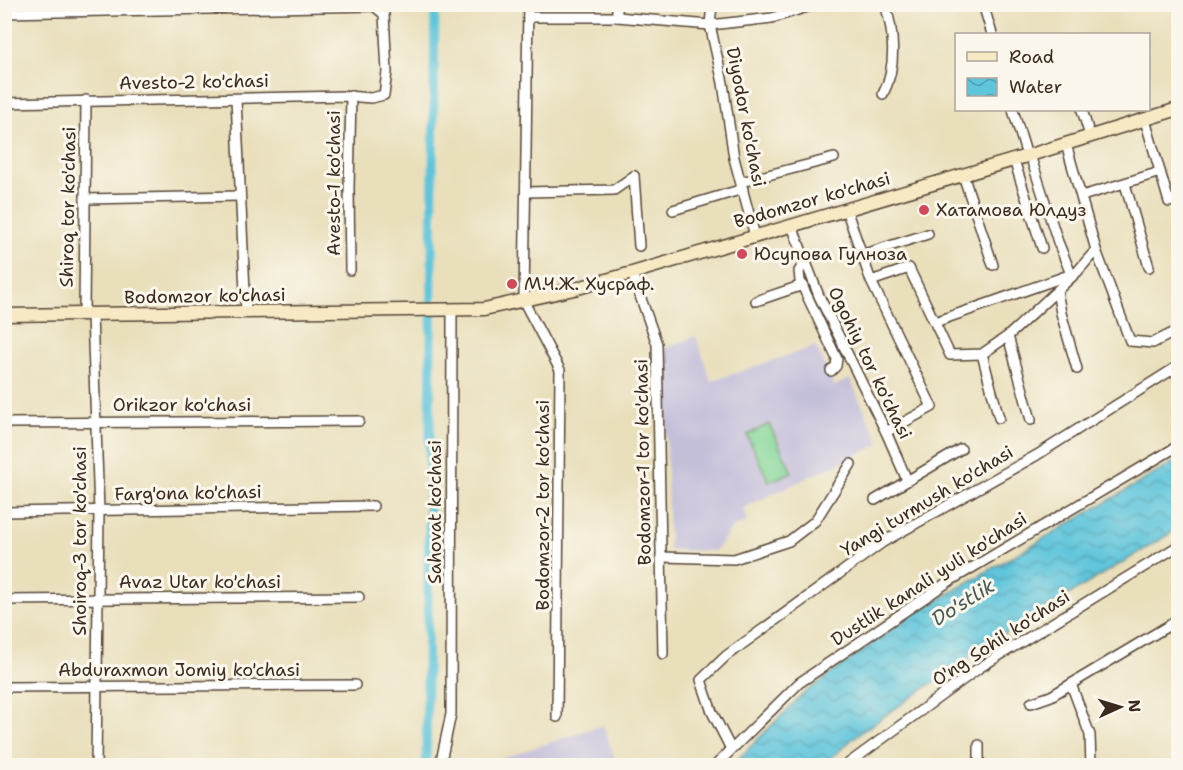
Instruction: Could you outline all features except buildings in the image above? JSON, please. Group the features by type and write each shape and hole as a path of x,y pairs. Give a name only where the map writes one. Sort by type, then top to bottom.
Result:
{"street":[{"path":"524,302 528,4"},
{"path":"617,4 617,17"},
{"name":"Diyodor ko'chasi","path":"712,4 710,25 723,83 734,158 755,236"},
{"path":"528,17 617,17 710,25 772,18 817,4"},
{"path":"883,94 891,69 892,27 885,4"},
{"path":"983,4 992,33"},
{"path":"4,13 374,5"},
{"name":"Avesto-2 ko'chasi","path":"4,104 86,100 351,96 371,98 384,95 387,72 384,14 374,5"},
{"name":"Avesto-1 ko'chasi","path":"350,270 351,96"},
{"path":"236,99 246,313"},
{"name":"Shiroq tor ko'chasi","path":"86,100 85,199 88,315"},
{"name":"Bodomzor ko'chasi","path":"4,315 446,311 484,309 524,302 792,226 1179,109"},
{"path":"1014,111 1058,242 1074,273"},
{"path":"1082,111 1090,136"},
{"path":"1145,120 1169,202 1179,197"},
{"path":"1066,144 1096,250 1130,341 1153,343 1179,330"},
{"path":"673,210 834,158"},
{"path":"1014,160 1042,248"},
{"path":"1082,196 1160,172"},
{"path":"963,175 993,265"},
{"path":"526,192 614,190 634,176 639,246"},
{"path":"1125,184 1149,267"},
{"path":"85,199 240,196"},
{"path":"846,209 871,281 932,407 886,432"},
{"name":"Ogohiy tor ko'chasi","path":"792,226 819,296 907,480"},
{"path":"861,255 928,234"},
{"path":"871,281 909,268 950,355 982,354 1008,336 1057,291 1096,250"},
{"path":"806,261 799,271 802,285 837,359 836,366 831,371"},
{"name":"Bodomzor-1 tor ko'chasi","path":"632,273 657,344 663,654"},
{"path":"935,322 1074,273"},
{"path":"756,301 802,285"},
{"path":"1057,291 1077,369"},
{"name":"Bodomzor-2 tor ko'chasi","path":"524,302 561,370 558,717"},
{"name":"Sahovat ko'chasi","path":"440,765 451,714 446,311"},
{"name":"Shoiroq-3 tor ko'chasi","path":"88,315 99,511 96,765"},
{"path":"1008,336 1031,420"},
{"path":"982,354 999,418"},
{"name":"Yangi turmush ko'chasi","path":"731,749 712,712 701,680 735,649 883,542 1037,455 1179,366"},
{"name":"Orikzor ko'chasi","path":"4,423 359,421"},
{"name":"Dustlik kanali yuli ko'chasi","path":"716,765 799,683 929,594 1179,446"},
{"path":"875,500 961,449"},
{"path":"661,557 734,559 789,541 814,521 851,464"},
{"name":"Farg'ona ko'chasi","path":"4,512 373,506"},
{"name":"O'ng Sohil ko'chasi","path":"845,765 979,668 1179,546"},
{"name":"Avaz Utar ko'chasi","path":"4,600 359,597"},
{"path":"1031,703 1051,696 1179,620"},
{"path":"1071,684 1090,735 1091,765"},
{"name":"Abduraxmon Jomiy ko'chasi","path":"4,687 355,686"},
{"path":"979,746 979,765"}],"shaded area":[{"path":"696,336 711,381 816,346 834,386 850,379 880,444 743,508 747,522 733,527 715,551 669,550 664,348"},
{"path":"603,725 617,765 482,765"}],"green space":[{"path":"769,424 792,472 769,482 747,435"}],"water":[{"name":"Do'stlik","path":"1178,460 1178,529 994,640 856,736 823,765 732,765 802,695 907,618"}],"waterway":[{"path":"426,766 435,4"}],"place":[{"name":"Хатамова Юлдуз","path":"924,210"},
{"name":"Юсупова Гулноза","path":"742,254"},
{"name":"М.Ч.Ж. Хусраф.","path":"512,284"}]}
